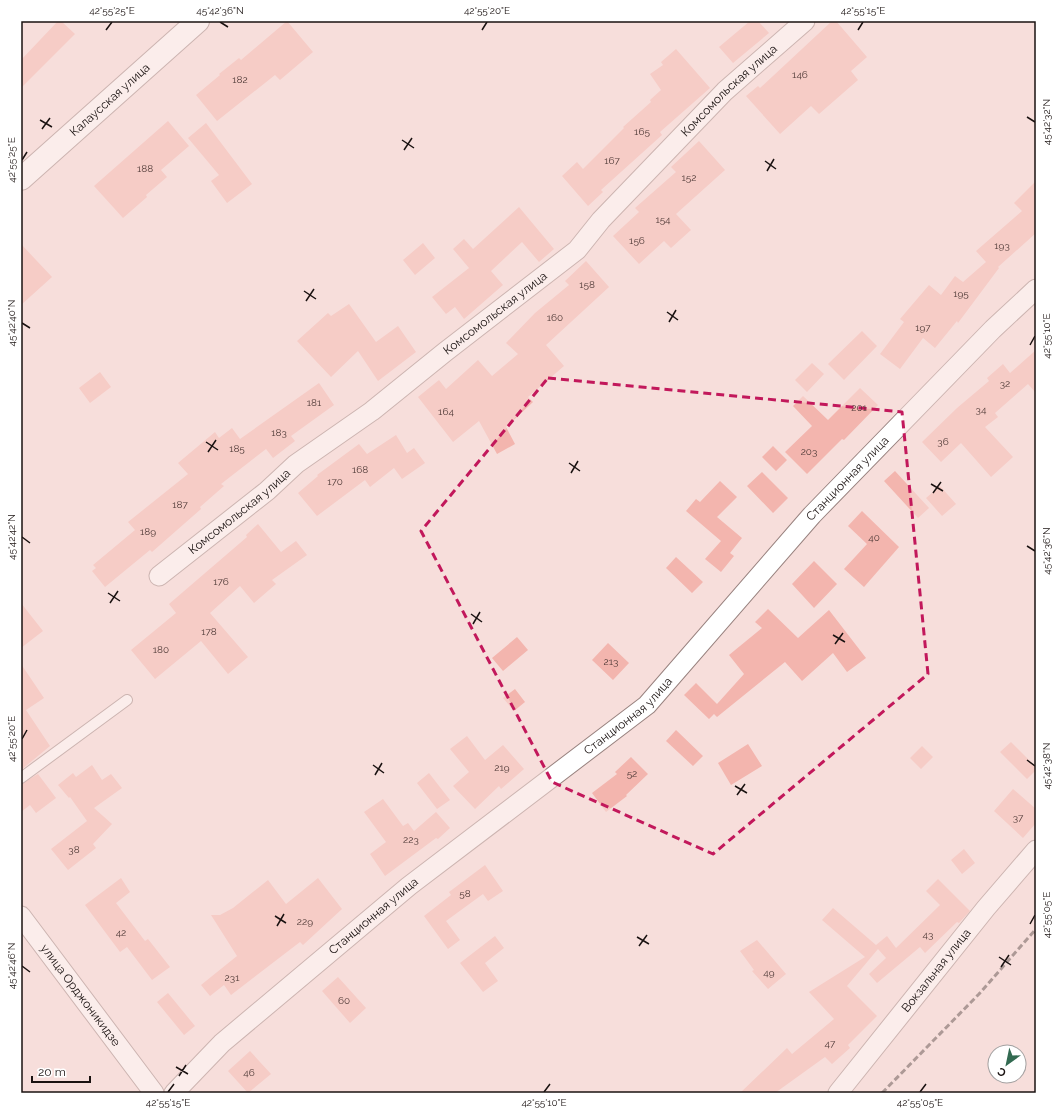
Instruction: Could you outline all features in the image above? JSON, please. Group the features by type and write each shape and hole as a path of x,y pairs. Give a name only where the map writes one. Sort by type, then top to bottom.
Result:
{"street":[{"name":"Калаусская улица","path":"21,179 198,21"},
{"name":"Комсомольская улица","path":"159,576 267,491 296,464 372,411 445,352 577,250 600,220 725,91 805,21"},
{"name":"Станционная улица","path":"174,1093 222,1043 409,886 647,705 812,515 993,329 1036,289"},
{"name":"Вокзальная улица","path":"838,1093 986,908 1036,850"},
{"name":"улица Орджоникидзе","path":"21,916 154,1093"}],"lane":[{"path":"21,778 127,700"}],"highlighted area":[{"path":"548,378 902,412 928,674 713,854 552,782 421,531"}],"building":[{"path":"58,21 61,21 75,34 21,88 21,60"},
{"path":"287,21 313,52 280,80 275,75 217,121 196,95 220,75 219,74 239,58 241,60"},
{"path":"750,21 758,21 769,33 733,63 719,47"},
{"path":"832,21 836,21 867,57 851,71 858,80 819,114 811,106 780,134 746,96 758,86 760,88"},
{"path":"676,49 710,88 660,132 662,135 601,190 603,192 588,206 562,176 577,162 583,169 624,128 623,127 651,102 650,100 661,90 650,74 663,65 661,62"},
{"path":"168,121 189,146 161,170 167,177 123,218 94,186"},
{"path":"206,123 252,184 227,203 211,181 219,175 188,138"},
{"path":"699,141 725,170 676,214 691,230 671,248 664,241 639,264 613,236 639,212 635,208 676,172 671,167"},
{"path":"1036,181 1036,233 998,267 999,268 958,323 957,321 935,348 923,338 900,369 880,354 904,322 900,319 929,285 941,295 955,276 963,282 986,262 976,251 1022,211 1014,203"},
{"path":"519,207 554,249 539,262 522,242 491,271 503,285 464,319 455,307 446,314 432,297 469,268 453,249 464,239 473,249"},
{"path":"423,243 435,258 415,275 403,260"},
{"path":"21,244 52,277 21,305"},
{"path":"586,261 609,287 546,345 564,366 528,397 533,402 506,427 515,444 497,454 479,421 453,442 418,397 439,380 446,389 478,360 492,376 518,354 506,343 535,313 569,285 565,281"},
{"path":"349,304 376,342 398,326 416,352 378,381 358,351 331,377 297,341 328,313 331,316"},
{"path":"862,331 877,346 844,380 828,364"},
{"path":"1036,350 1036,393 1028,384 995,413 998,417 985,427 1013,457 991,477 961,443 941,462 922,442 957,408 989,381 987,378 1003,364 1010,373"},
{"path":"812,363 824,374 807,392 795,380"},
{"path":"100,372 111,387 90,403 79,388"},
{"path":"319,383 334,405 291,436 295,441 273,458 266,449 221,484 224,486 200,507 201,509 152,552 150,550 105,587 92,571 96,568 93,565 135,530 128,522 188,474 178,463 215,432 219,438 232,428 240,439"},
{"path":"860,388 878,405 844,440 842,439 807,474 785,452 812,426 793,406 803,396 828,420"},
{"path":"396,435 407,453 414,448 425,463 402,479 394,468 370,487 365,480 317,516 298,493 318,476 317,475 359,444 367,454"},
{"path":"773,446 787,460 776,471 762,457"},
{"path":"895,471 929,508 918,518 884,481"},
{"path":"762,472 788,498 773,513 747,486"},
{"path":"720,481 737,497 717,517 742,538 730,553 734,556 721,572 705,559 721,541 686,511 696,499 700,502"},
{"path":"940,486 956,504 942,516 926,498"},
{"path":"862,511 899,547 864,587 844,569 867,544 848,526"},
{"path":"258,524 281,552 296,541 307,555 272,580 276,584 254,603 240,586 210,613 248,657 228,674 201,641 155,679 131,650 176,613 169,604 247,537 246,535"},
{"path":"676,557 703,582 692,593 666,568"},
{"path":"814,561 837,584 814,608 792,584"},
{"path":"21,603 43,631 21,648"},
{"path":"768,609 798,638 829,610 866,658 847,672 833,653 802,681 785,662 717,717 714,714 709,719 684,695 696,683 717,704 744,674 729,655 762,628 755,622"},
{"path":"517,637 528,650 503,671 492,658"},
{"path":"608,643 629,663 613,680 592,660"},
{"path":"21,664 44,698 26,710 50,746 21,770"},
{"path":"515,689 525,702 514,711 503,698"},
{"path":"676,730 703,756 693,766 666,741"},
{"path":"467,736 485,760 503,745 524,769 501,789 499,786 475,809 453,786 469,772 450,749"},
{"path":"1011,742 1036,767 1036,770 1027,779 1000,752"},
{"path":"748,744 762,766 731,785 718,763"},
{"path":"922,746 933,757 921,769 910,758"},
{"path":"631,757 648,774 626,795 627,796 606,812 592,793 617,774 615,772"},
{"path":"92,765 102,780 111,774 122,788 94,808 112,824 93,844 96,848 68,870 51,849 87,821 70,797 69,798 58,785 73,773 76,777"},
{"path":"429,773 450,800 437,809 417,783"},
{"path":"38,774 56,798 36,813 30,805 21,812 21,784"},
{"path":"1013,789 1036,809 1036,823 1023,838 994,811"},
{"path":"383,799 403,826 408,823 414,831 436,812 450,828 438,839 436,838 385,876 370,854 386,842 364,812"},
{"path":"964,849 975,863 962,874 951,860"},
{"path":"485,865 503,891 488,901 483,894 446,921 460,940 448,949 424,916 451,895 449,892"},
{"path":"121,878 130,892 116,903 145,941 148,939 170,967 152,980 127,947 120,952 85,905"},
{"path":"318,878 342,909 303,945 300,942 231,995 224,985 210,996 201,985 237,956 211,915 220,915 233,908 268,880 286,904"},
{"path":"938,879 970,911 959,923 957,922 925,953 920,947 877,983 869,974 886,958 878,949 847,986 877,1016 848,1045 850,1048 832,1064 825,1057 775,1093 740,1093 787,1048 792,1054 834,1019 809,992 865,957 822,920 833,908 876,945 887,936 896,948 940,905 926,891"},
{"path":"495,936 504,948 485,963 498,981 483,992 460,963"},
{"path":"757,940 786,974 768,989 752,971 754,970 740,951"},
{"path":"338,977 366,1008 350,1023 322,991"},
{"path":"168,993 195,1026 184,1035 157,1002"},
{"path":"250,1051 271,1074 248,1093 228,1071"}],"railway":[{"path":"882,1093 979,994 1036,929"}]}
